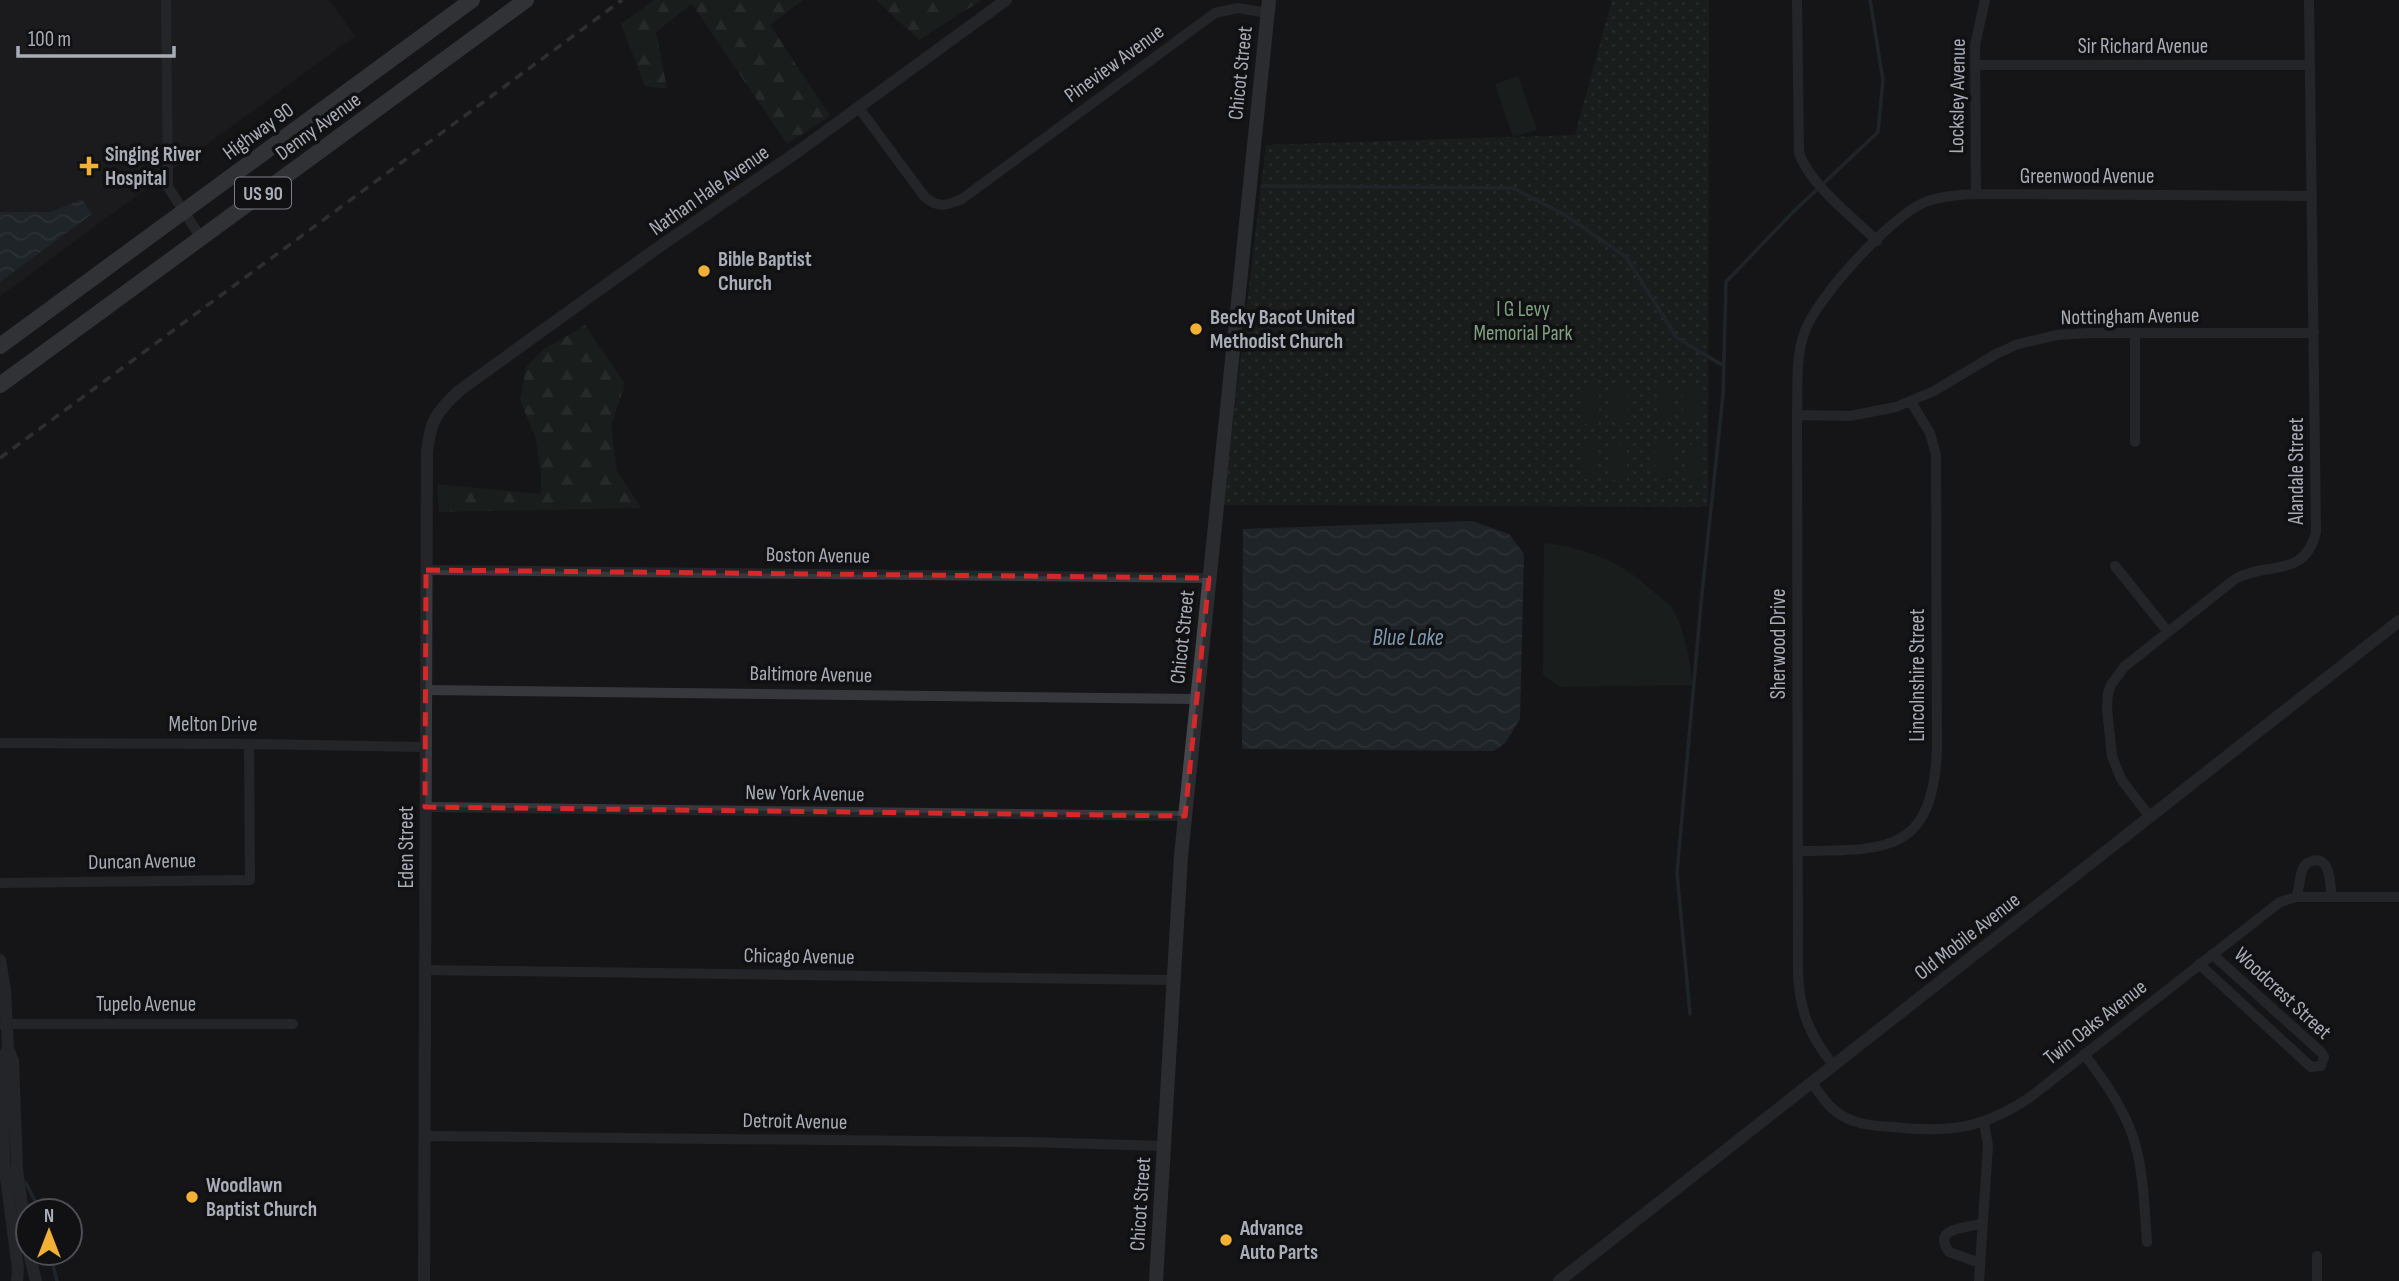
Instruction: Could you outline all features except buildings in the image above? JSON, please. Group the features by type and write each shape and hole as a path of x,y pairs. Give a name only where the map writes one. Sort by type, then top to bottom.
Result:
{"main road":[{"name":"Highway 90","path":"0,346 472,0"},
{"name":"Denny Avenue","path":"0,385 526,0"},
{"name":"Chicot Street","path":"1156,1281 1185,816 1269,7"}],"street":[{"path":"166,0 168,187 201,238"},
{"name":"Nathan Hale Avenue","path":"437,414 460,390 859,108 1006,0"},
{"path":"1797,0 1797,133 1803,165 1877,241"},
{"name":"Locksley Avenue","path":"1976,194 1976,32 1985,0"},
{"name":"Alandale Street","path":"2150,817 2115,767 2107,709 2111,685 2124,667 2235,579 2254,570 2292,565 2309,551 2316,532 2309,0"},
{"name":"Pineview Avenue","path":"859,108 914,184 930,202 944,206 962,199 1215,13 1238,8 1269,7"},
{"name":"Sir Richard Avenue","path":"1975,65 2310,65"},
{"name":"Greenwood Avenue","path":"1877,241 1900,217 1923,203 1953,195 2312,196"},
{"name":"Sherwood Drive","path":"1834,1066 1815,1042 1808,1027 1799,991 1797,415 1800,347 1810,317 1830,288 1877,241"},
{"name":"Nottingham Avenue","path":"1797,415 1850,416 1911,402 1966,374 1996,354 2018,344 2057,335 2314,333"},
{"path":"2135,442 2136,334"},
{"name":"Lincolnshire Street","path":"1798,851 1866,850 1892,843 1914,827 1928,806 1933,792 1937,750 1936,455 1930,433 1911,402"},
{"name":"Eden Street","path":"424,1281 427,452 429,432 437,414"},
{"path":"2115,566 2168,632"},
{"name":"Boston Avenue","path":"426,570 1209,578"},
{"name":"Old Mobile Avenue","path":"1559,1281 2399,621"},
{"name":"Baltimore Avenue","path":"425,690 1196,699"},
{"name":"Melton Drive","path":"0,743 425,747"},
{"name":"Duncan Avenue","path":"0,883 250,880 248,744"},
{"name":"New York Avenue","path":"425,807 1185,816"},
{"path":"2296,897 2303,869 2307,863 2314,860 2327,867 2331,896"},
{"name":"Twin Oaks Avenue","path":"1812,1083 1830,1107 1840,1115 1864,1124 1942,1130 1984,1122 2029,1098 2280,902 2296,897 2399,897"},
{"name":"Woodcrest Street","path":"2199,964 2311,1067 2321,1066 2324,1057 2322,1053 2212,954"},
{"path":"0,961 4,1023 13,1061 17,1169 21,1197"},
{"name":"Chicago Avenue","path":"425,970 1173,980"},
{"name":"Tupelo Avenue","path":"4,1023 293,1024"},
{"path":"8,1049 2,1059 4,1162 18,1269 17,1281"},
{"path":"2084,1054 2108,1086 2131,1133 2141,1175 2147,1242"},
{"path":"1979,1281 1988,1146 1984,1122"},
{"name":"Detroit Avenue","path":"425,1136 1026,1142 1165,1146"},
{"path":"1980,1263 1949,1252 1945,1240 1952,1229 1982,1223"},
{"path":"2317,1256 2317,1281"}],"highlighted area":[{"path":"426,570 1209,578 1185,816 425,807"}],"shaded area":[{"name":"Singing River Hospital","path":"0,0 329,0 355,36 0,296"}],"green space":[{"path":"654,0 803,0 770,25 830,116 787,144 692,4 656,32 667,89 645,86 621,24"},
{"path":"876,0 982,0 919,40"},
{"name":"I G Levy Memorial Park","path":"1612,0 1709,0 1708,507 1223,505 1266,145 1575,135"},
{"path":"1518,76 1537,130 1513,137 1495,84"},
{"path":"585,325 625,384 611,426 617,471 641,508 439,512 437,484 541,494 536,439 520,400 526,367 543,350"},
{"path":"1657,385 1673,385 1673,422 1657,422"},
{"path":"1683,385 1699,385 1699,422 1683,422"},
{"path":"1612,386 1628,386 1628,423 1612,422"},
{"path":"1583,387 1599,387 1599,424 1583,424"},
{"path":"1582,443 1598,443 1598,479 1582,479"},
{"path":"1655,443 1671,443 1671,479 1655,479"},
{"path":"1611,444 1627,444 1627,480 1611,480"},
{"path":"1685,444 1701,445 1701,481 1685,481"},
{"path":"1544,543 1604,558 1630,573 1668,603 1683,633 1692,685 1560,687 1543,675"}],"water":[{"path":"82,199 92,214 0,282 0,212 51,212"},
{"name":"Blue Lake","path":"1472,521 1509,534 1524,554 1520,719 1506,742 1494,751 1242,749 1243,529"}],"waterway":[{"path":"1690,1014 1677,873 1723,395 1726,282 1793,212 1878,132 1883,80 1870,0"},
{"path":"1262,186 1513,188 1565,215 1626,257 1677,338 1724,366"},
{"path":"26,1183 33,1197"},
{"path":"54,1267 57,1281"}],"railway":[{"path":"0,458 622,0"}],"place":[{"name":"Singing River Hospital","path":"89,166"},
{"name":"Bible Baptist Church","path":"704,271"},
{"name":"Becky Bacot United Methodist Church","path":"1196,329"},
{"name":"Woodlawn Baptist Church","path":"192,1197"},
{"name":"Advance Auto Parts","path":"1226,1240"}]}
